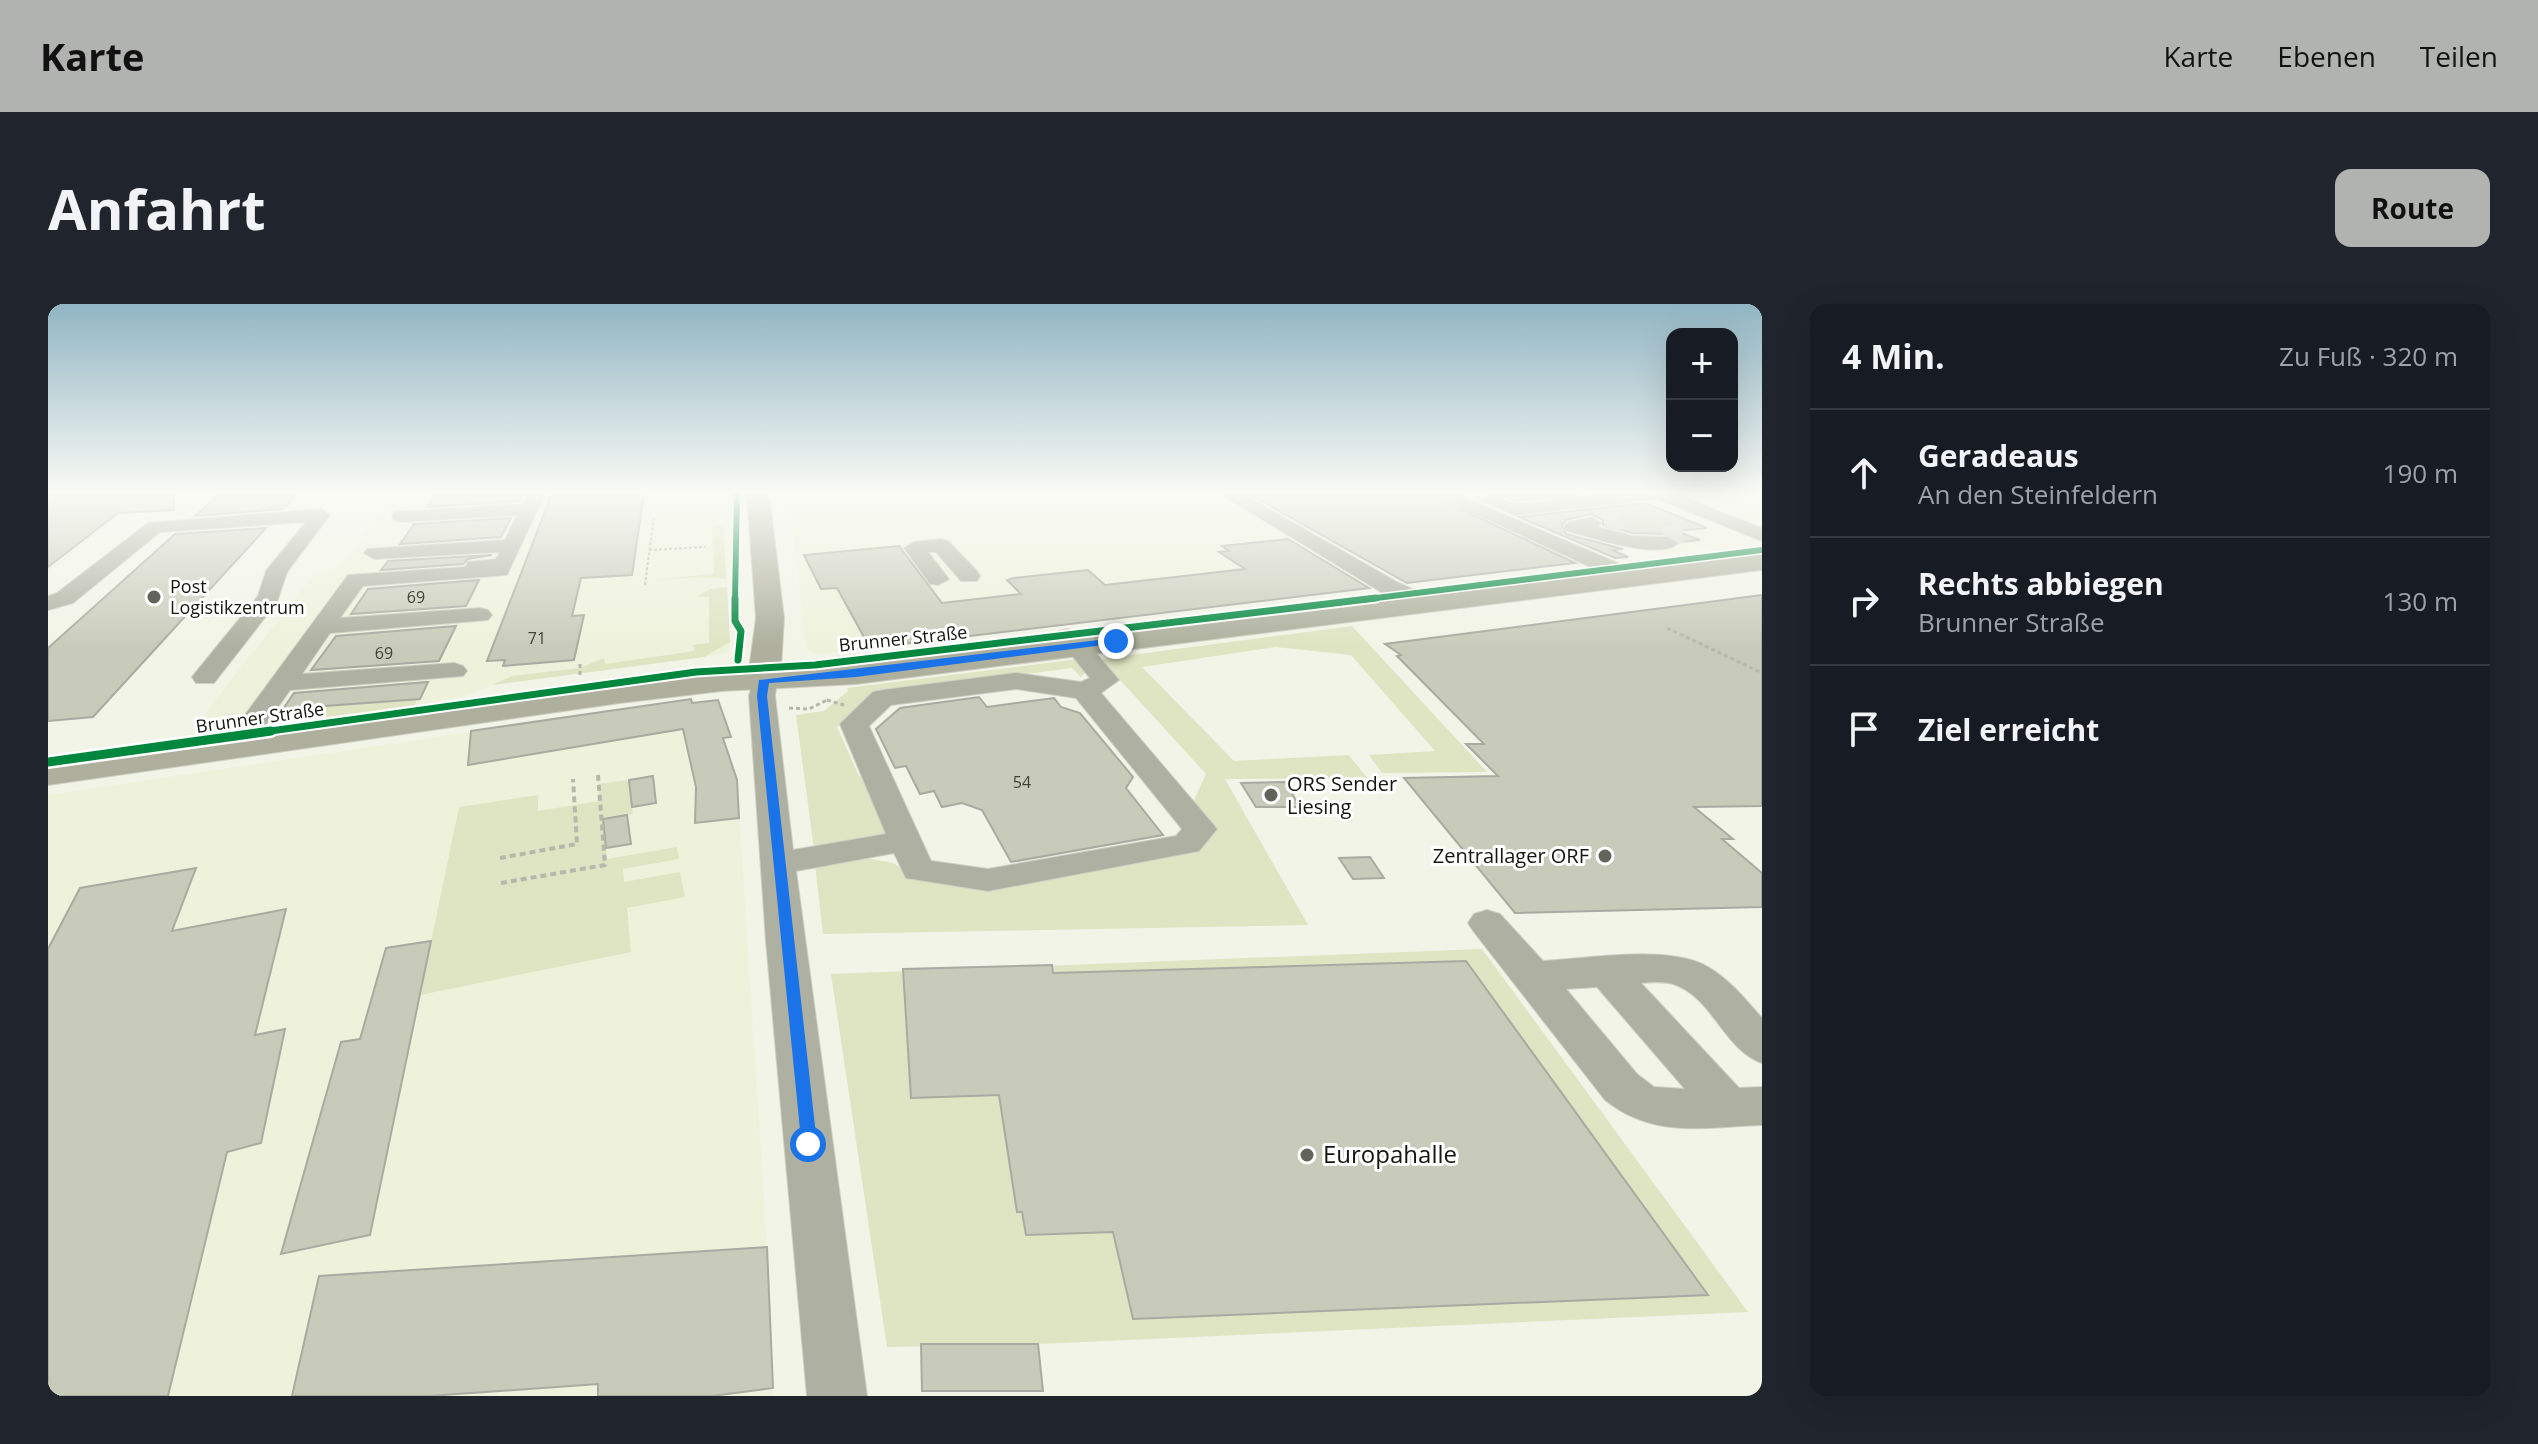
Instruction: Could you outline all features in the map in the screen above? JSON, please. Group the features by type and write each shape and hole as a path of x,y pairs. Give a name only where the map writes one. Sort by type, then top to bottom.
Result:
{"main road":[{"path":"763,545 773,685"},
{"name":"Brunner Straße","path":"1624,573 1665,549 1762,549"},
{"name":"Brunner Straße","path":"48,762 135,756 620,693 773,685 1073,641 1624,573 1762,562"},
{"name":"Brunner Straße","path":"48,774 135,756"}],"street":[{"path":"48,603 65,598 132,545"},
{"path":"205,677 269,597 277,571 297,545"},
{"path":"380,545 374,553 513,545"},
{"path":"938,579 914,548 941,545 969,576"},
{"path":"1319,545 1414,599"},
{"path":"1559,545 1624,573"},
{"path":"1646,545 1665,549"},
{"path":"238,742 356,580 500,571"},
{"path":"321,627 480,615"},
{"path":"1073,641 1106,680 1085,691 1016,681 883,698 854,724 918,870 988,880 1187,844 1200,829 1085,691"},
{"path":"280,683 454,671"},
{"path":"773,685 762,696 837,1396"},
{"path":"779,863 905,841"},
{"path":"1487,923 1621,1087 1642,1103 1668,1109 1746,1107"},
{"path":"1533,976 1667,969 1684,972 1700,981 1762,1046"},
{"path":"1607,972 1746,1107"}],"path":[{"path":"645,585 650,545"},
{"path":"649,550 705,547"},
{"path":"1667,628 1760,672"},
{"path":"580,664 580,673"},
{"path":"565,678 596,674"},
{"path":"773,685 794,710 820,707 839,690"},
{"path":"827,700 835,702"},
{"path":"501,883 605,865 598,775"},
{"path":"500,858 577,844 573,779"}],"shaded area":[{"path":"48,545 83,545 48,572"},
{"path":"357,545 732,545 727,587 730,648 729,652 716,655 492,685 460,698 323,718 254,719 195,726 313,576 339,568"},
{"path":"713,545 724,545 726,579 650,580 714,574"},
{"path":"794,545 1573,545 1606,560 818,654 807,649"},
{"path":"1637,545 1737,545 1660,554"},
{"path":"727,587 730,642 704,657 492,685 512,676 580,668 604,658 605,664 695,651 693,645 709,643 709,597 696,597 710,589"},
{"path":"1352,626 1487,772 1382,773 1369,755 1435,751 1351,655 1275,647 1142,667 1234,761 1349,755 1367,778 1225,779 1308,925 823,934 815,865 861,857 893,863 923,881 989,888 1193,851 1193,802 1206,774 1101,659"},
{"path":"1079,659 1086,672 1081,677 1072,668 877,694 837,727 859,776 867,775 891,836 814,849 796,715 824,711 848,691 847,688"},
{"path":"417,699 415,705 318,718 277,719 283,709"},
{"path":"691,699 693,703 718,700 731,737 724,739 737,780 767,1247 773,1396 48,1396 48,795"},
{"path":"629,780 633,814 603,819 607,859 677,847 679,859 623,869 624,882 680,872 685,897 627,908 631,952 420,995 459,807 538,795 538,811 599,801 598,784"},
{"name":"Europahalle","path":"1482,949 1748,1312 1038,1344 887,1347 831,974"}],"building":[{"path":"48,545 77,545 48,567"},
{"name":"Post Logistikzentrum","path":"163,545 250,545 93,717 48,721 48,648"},
{"path":"532,545 636,545 632,575 581,578 572,616 584,615 574,660 503,666 505,660 487,661"},
{"path":"1298,545 1369,588 870,648 837,588 821,589 804,555 899,546 942,603 1021,594 1007,580 1014,578 1088,570 1105,585 1245,569 1219,552 1229,551 1222,546"},
{"path":"1339,545 1537,545 1575,563 1407,583"},
{"path":"1584,545 1608,545 1623,549 1612,550 1628,557 1615,558"},
{"path":"492,555 468,559 463,564 381,570 388,561"},
{"path":"479,580 466,606 351,614 368,589"},
{"path":"1762,595 1762,806 1694,807 1733,839 1722,839 1762,873 1762,907 1515,913 1404,778 1498,776 1466,744 1484,744 1397,656 1401,655 1385,644"},
{"path":"456,626 439,661 311,670 336,636"},
{"path":"428,682 420,699 283,709 294,693"},
{"path":"979,697 987,707 1054,698 1061,707 1080,713 1133,777 1126,788 1163,835 1011,862 982,810 962,803 942,807 934,791 920,794 906,766 895,768 876,729 900,708"},
{"path":"691,699 692,703 718,700 731,737 723,738 737,780 739,818 695,823 696,787 683,729 468,765 471,731"},
{"path":"653,776 656,803 632,807 629,780"},
{"name":"ORS Sender Liesing","path":"1285,782 1300,807 1256,807 1241,783"},
{"path":"627,815 631,844 606,848 603,819"},
{"path":"1370,857 1384,878 1353,879 1339,858"},
{"path":"196,868 172,931 286,909 255,1035 285,1029 261,1143 227,1152 168,1396 48,1396 48,949 80,888"},
{"path":"431,941 370,1235 281,1254 341,1042 360,1039 386,948"},
{"name":"Europahalle","path":"1466,961 1708,1295 1133,1319 1113,1232 1026,1235 1022,1212 1017,1212 999,1095 911,1098 903,969 1052,965 1053,973"},
{"path":"767,1247 773,1388 712,1396 598,1396 598,1384 429,1396 292,1396 319,1276"},
{"path":"921,1344 1038,1344 1043,1391 922,1391"}],"cycle path":[{"path":"736,545 735,621 741,631 738,660"},
{"path":"48,762 696,672 815,665 952,650 1762,550"}],"place":[{"name":"Post Logistikzentrum","path":"154,597"},
{"name":"ORS Sender Liesing","path":"1271,795"},
{"name":"Zentrallager ORF","path":"1605,856"},
{"name":"Europahalle","path":"1307,1155"}],"route":[{"path":"808,1144 785,941 762,696 764,680 856,674 1116,641"}]}
